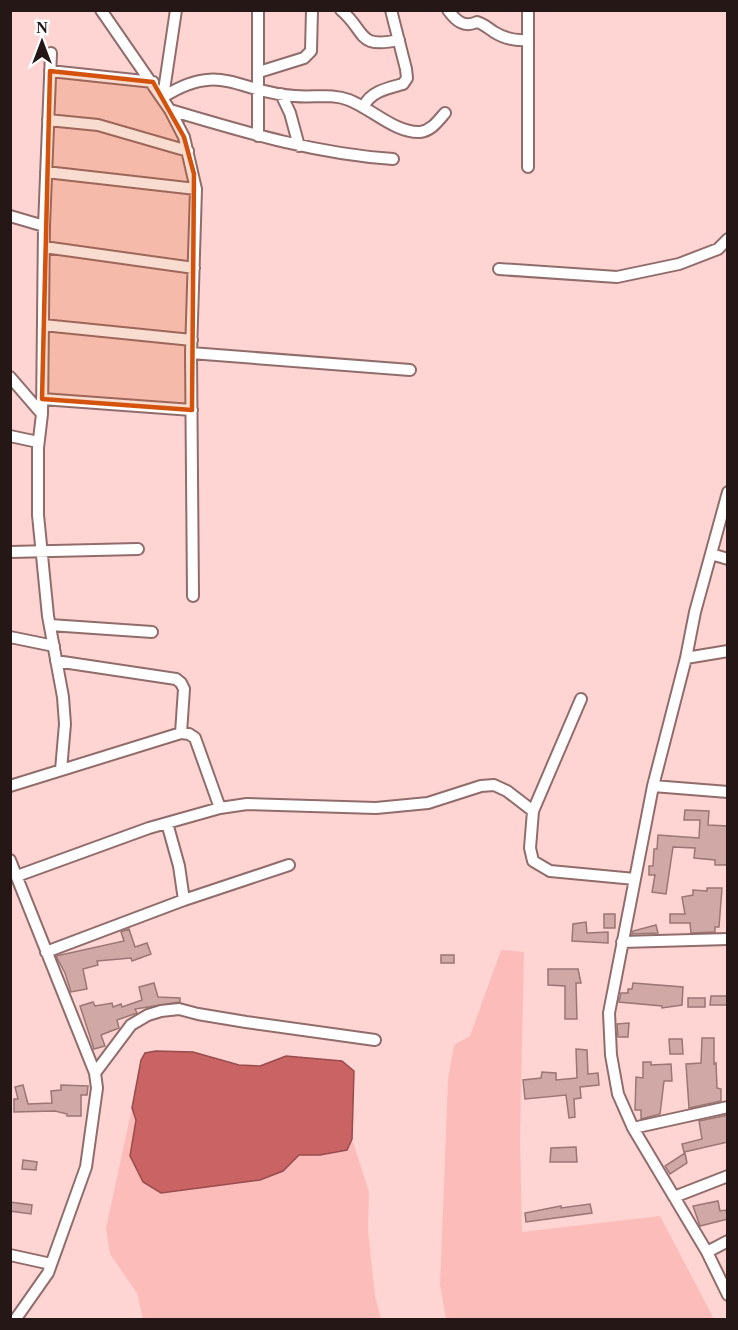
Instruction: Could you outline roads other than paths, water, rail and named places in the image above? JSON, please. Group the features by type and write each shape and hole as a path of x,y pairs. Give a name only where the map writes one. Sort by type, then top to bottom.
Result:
{"street":[{"path":"101,10 153,82 170,110 184,137 196,189 191,353 193,596"},
{"path":"163,97 176,10"},
{"path":"258,10 258,136"},
{"path":"259,72 304,58 311,51 312,10"},
{"path":"341,10 361,36 370,42 381,44 399,40"},
{"path":"364,106 373,95 404,84 406,78 406,69 391,10"},
{"path":"448,10 461,24 470,25 477,22 503,37 516,41 528,40"},
{"path":"528,10 528,167"},
{"path":"51,53 44,226 42,414 38,442 38,515 50,625 63,697 62,770"},
{"path":"50,71 153,82"},
{"path":"163,97 186,83 209,79 230,80 259,90 281,94 339,97 364,106 386,121 405,129 421,132 432,128 445,113"},
{"path":"281,94 290,113 299,146"},
{"path":"170,110 299,146 356,156 393,159"},
{"path":"48,120 98,125 188,151"},
{"path":"46,172 196,189"},
{"path":"10,216 44,226"},
{"path":"499,269 617,277 679,264 718,249 728,239"},
{"path":"44,247 194,268"},
{"path":"43,325 192,340"},
{"path":"191,353 410,370"},
{"path":"10,377 42,414"},
{"path":"42,399 192,410"},
{"path":"10,436 38,442"},
{"path":"728,492 695,612 686,658 653,786 609,1013 610,1055 618,1094 633,1128 707,1252 728,1295"},
{"path":"10,552 138,549"},
{"path":"711,555 728,559"},
{"path":"50,625 152,632"},
{"path":"10,638 54,646"},
{"path":"686,658 728,651"},
{"path":"56,660 176,679 184,689 181,733"},
{"path":"581,699 533,811 530,848 533,861 550,872 635,879"},
{"path":"10,786 181,733 195,738 220,808"},
{"path":"17,876 167,823 220,808 247,804 376,808 428,803 481,786 494,785 507,791 533,811"},
{"path":"653,786 728,792"},
{"path":"167,823 179,866 184,900"},
{"path":"10,860 95,1073 97,1088 86,1167 48,1273 15,1320"},
{"path":"46,952 184,900 290,865"},
{"path":"622,942 728,939"},
{"path":"95,1073 131,1025 148,1015 161,1011 179,1009 227,1019 375,1040"},
{"path":"633,1128 728,1107"},
{"path":"674,1197 728,1176"},
{"path":"707,1252 728,1241"},
{"path":"10,1255 51,1264"}]}
